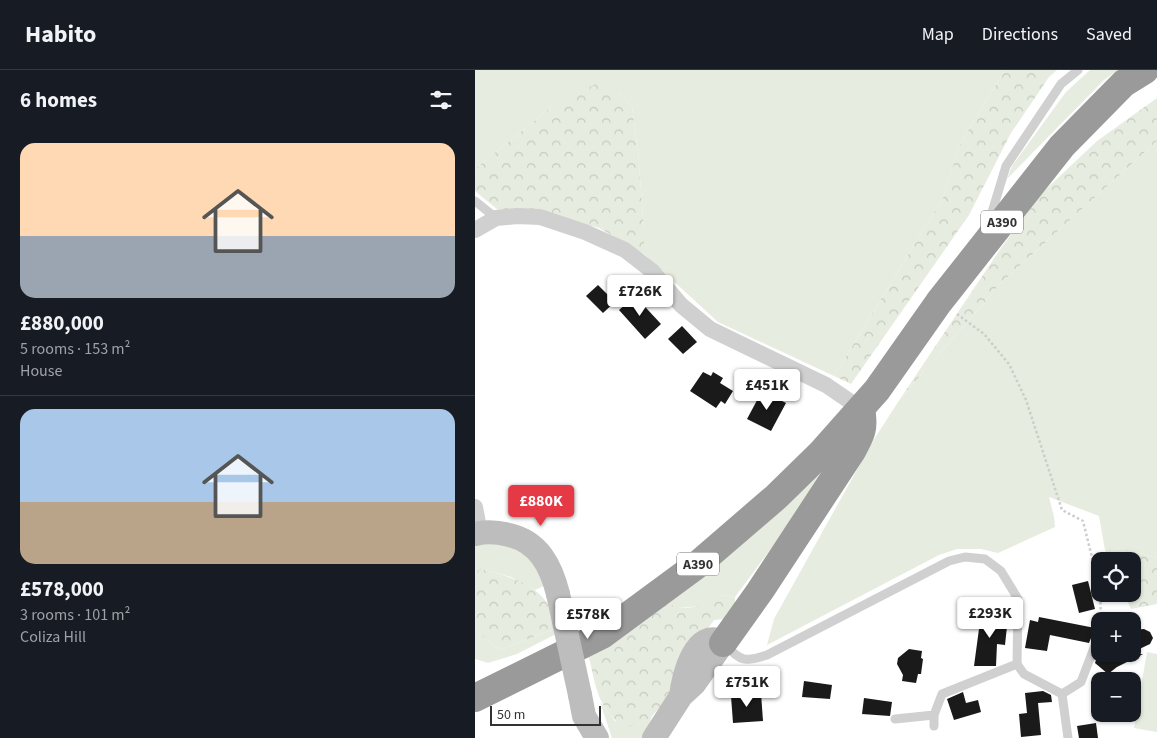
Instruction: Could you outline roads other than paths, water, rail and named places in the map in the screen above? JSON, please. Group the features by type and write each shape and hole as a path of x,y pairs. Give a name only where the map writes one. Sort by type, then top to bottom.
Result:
{"highway":[{"name":"A390","path":"475,698 602,635 690,570 735,534 776,497 821,453 861,409 891,371 939,302 1062,146 1135,77"},
{"path":"723,643 760,591 851,451 861,434 863,422 861,409"},
{"path":"475,677 508,682"}],"street":[{"path":"475,230 497,218 517,216 540,217 585,232 625,250 652,271 681,305 709,329 826,385 861,409"},
{"path":"475,507 477,533 491,532 521,538 533,546 546,562 558,594 582,716 597,738"},
{"path":"654,738 681,696 683,680 700,643 706,639 716,638 723,643"}],"lane":[{"path":"982,247 1006,166 1061,84 1078,70"},
{"path":"475,201 497,218"},
{"path":"723,643 742,660 757,659 776,651 949,560 965,557 985,559 1001,571 1018,599 1017,664 1024,674 1062,694"},
{"path":"1062,694 1081,682 1091,656"},
{"path":"934,726 934,715 941,694 1017,664"},
{"path":"1062,694 1068,738"},
{"path":"895,719 934,715"}]}
